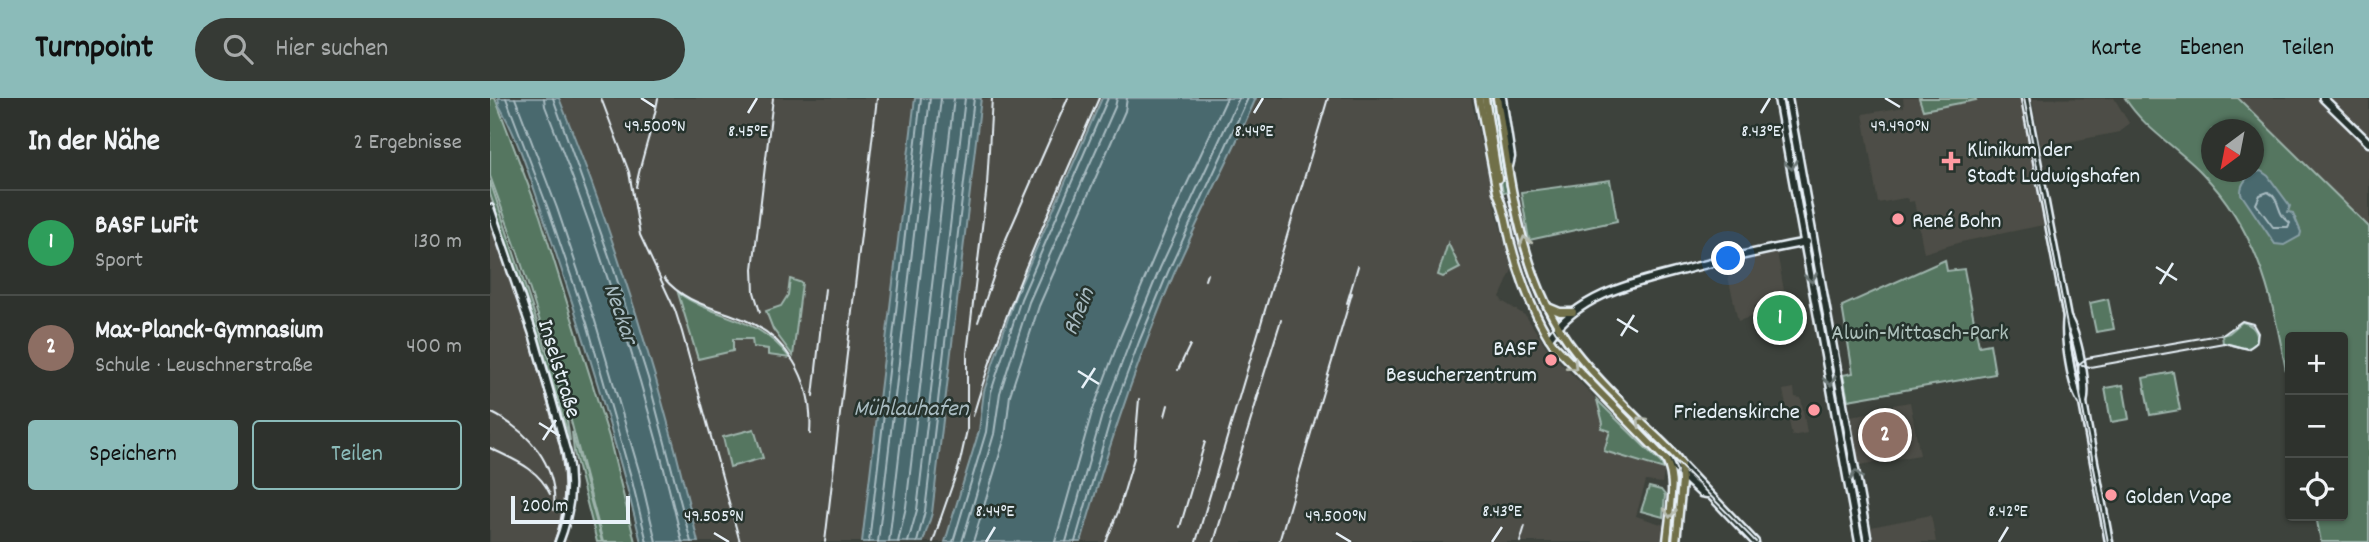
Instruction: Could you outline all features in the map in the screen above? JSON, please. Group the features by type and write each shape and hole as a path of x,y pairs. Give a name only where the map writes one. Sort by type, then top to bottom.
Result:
{"main road":[{"path":"1479,98 1497,192 1503,204"},
{"path":"1485,98 1503,204 1521,277 1549,338 1666,460 1672,484 1667,542"},
{"path":"1500,98 1509,166 1521,226 1548,307 1575,351 1599,380 1681,464 1683,475 1676,542"},
{"path":"1521,277 1529,284 1537,279"},
{"path":"1548,307 1560,312 1573,312"}],"street":[{"path":"1778,98 1859,542"},
{"path":"1788,98 1868,542"},
{"path":"2025,98 2067,318 2073,329 2082,374 2085,397 2083,403 2109,542"},
{"path":"2323,98 2369,143"},
{"name":"Inselstraße","path":"490,208 533,335 569,462 569,506 559,542"},
{"path":"1549,338 1558,325 1573,312 1596,298 1631,284 1722,260 1815,240"},
{"path":"1666,460 1701,493 1707,494"},
{"path":"1681,464 1755,542"}],"shaded area":[{"path":"559,98 915,98 862,542 698,542 660,394 620,267"},
{"path":"981,98 1102,98 1015,297 984,391 979,431 945,542 923,542 932,513"},
{"path":"1256,98 1471,98 1512,270 1500,297 1526,316 1549,351 1665,469 1662,483 1646,481 1636,516 1664,525 1662,542 1081,542 1118,419 1145,344 1174,274"},
{"name":"Klinikum der Stadt Ludwigshafen","path":"1903,98 2020,98 2043,225 1961,242 1924,253 1914,201 1909,202 1905,198 1878,203 1863,114 1904,107"},
{"path":"2114,98 2129,123 2120,132 2041,147 2032,99"},
{"path":"2238,98 2369,98 2369,227 2264,124 2264,119 2259,119"},
{"path":"490,218 534,348 562,442 567,490 559,535 572,542 490,542"},
{"path":"1777,252 1785,296 1754,306 1757,315 1738,321 1725,263"},
{"path":"1794,388 1795,397 1801,398 1807,433 1792,436 1783,390"},
{"path":"1910,402 1920,455 1859,465 1850,416 1893,409 1893,405"},
{"path":"1931,515 1936,542 1869,542 1866,528"}],"green space":[{"path":"490,98 495,98 540,216 609,437 635,542 603,542 567,406 518,253 490,176"},
{"path":"1487,98 1495,98 1511,192 1503,193"},
{"path":"1919,98 1975,98 1976,100 1923,110"},
{"path":"2125,98 2238,98 2259,119 2201,119 2201,172 2141,119"},
{"path":"2264,124 2369,227 2369,542 2321,542 2317,521 2348,521 2348,332 2285,332 2285,365 2272,304 2253,248 2223,197 2210,182 2264,182"},
{"path":"1610,180 1617,221 1529,240 1521,192"},
{"path":"490,181 565,406 570,441 538,333 490,194"},
{"path":"1448,243 1460,268 1443,277 1438,275"},
{"name":"Alwin-Mittasch-Park","path":"1945,260 1947,271 1964,269 1979,346 1990,344 1995,374 1848,400 1843,375 1853,373 1842,306"},
{"path":"790,279 802,283 793,356 773,329 766,311 781,306 788,295"},
{"path":"678,293 764,333 790,358 768,355 768,349 753,347 752,339 733,339 733,351 698,359"},
{"path":"2108,299 2114,329 2096,332 2090,303"},
{"path":"2242,322 2255,331 2255,344 2246,348 2223,343 2222,335 2229,333"},
{"path":"2173,372 2180,410 2150,415 2143,378"},
{"path":"2123,385 2129,419 2111,422 2105,388"},
{"path":"1597,400 1664,469 1604,451 1610,431 1601,428 1603,423"},
{"path":"754,429 763,458 730,467 723,437"},
{"path":"572,432 602,542 597,542 574,452"},
{"path":"1649,487 1661,490 1665,495 1663,517 1641,511"}],"water":[{"name":"Neckar","path":"498,98 559,98 637,317 670,429 698,542 641,542 574,307 525,163 497,102"},
{"name":"Mühlauhafen","path":"915,98 981,98 932,513 923,542 862,542"},
{"name":"Rhein","path":"1102,98 1256,98 1159,309 1123,407 1081,542 945,542 979,431 984,391 1015,297"},
{"path":"2264,173 2268,176 2290,206 2288,212 2293,213 2301,232 2300,236 2284,245 2275,244 2241,194 2244,182 2264,182"}],"tram line":[{"path":"1492,98 1512,217 1529,275 1554,329 1590,375 1756,542"},
{"path":"2024,98 2108,542"},
{"path":"2073,356 2079,364 2090,367 2224,343 2248,349 2256,343 2258,333 2253,324 2242,321 2224,334 2087,358 2079,364 2077,376"},
{"path":"1671,542 1677,471 1672,460"}],"railway":[{"path":"601,98 629,172 640,235 675,310 682,332 740,542"},
{"path":"636,187 658,98"},
{"path":"760,312 754,292 753,269 773,98"},
{"path":"825,542 877,98"},
{"path":"938,526 959,466 967,430 967,354 987,185 992,98"},
{"path":"978,322 1006,239 1068,98"},
{"path":"973,416 1015,295 1099,98"},
{"path":"1196,542 1328,98"},
{"path":"1347,303 1358,266"},
{"path":"1205,280 1207,274"},
{"path":"664,278 688,297 753,324 783,347 802,378 810,414 810,434"},
{"path":"813,396 825,289"},
{"path":"1279,542 1352,293"},
{"path":"1256,400 1281,320"},
{"path":"1178,370 1190,345"},
{"path":"537,365 557,431 564,475 561,520 554,542"},
{"path":"1214,542 1259,393"},
{"path":"1106,542 1134,458 1139,399"},
{"path":"1165,416 1168,405"},
{"path":"490,412 517,429 538,451 551,478 554,510"},
{"path":"1180,527 1205,442"},
{"path":"490,448 532,471 550,494"},
{"path":"933,542 941,518"},
{"path":"1520,542 1525,526"}],"place":[{"name":"Klinikum der Stadt Ludwigshafen","path":"1951,161"},
{"name":"René Bohn","path":"1898,219"},
{"name":"BASF LuFit","path":"1780,318"},
{"name":"BASF Besucherzentrum","path":"1551,360"},
{"name":"Friedenskirche","path":"1814,410"},
{"name":"Max-Planck-Gymnasium","path":"1885,435"},
{"name":"Golden Vape","path":"2111,495"}]}
